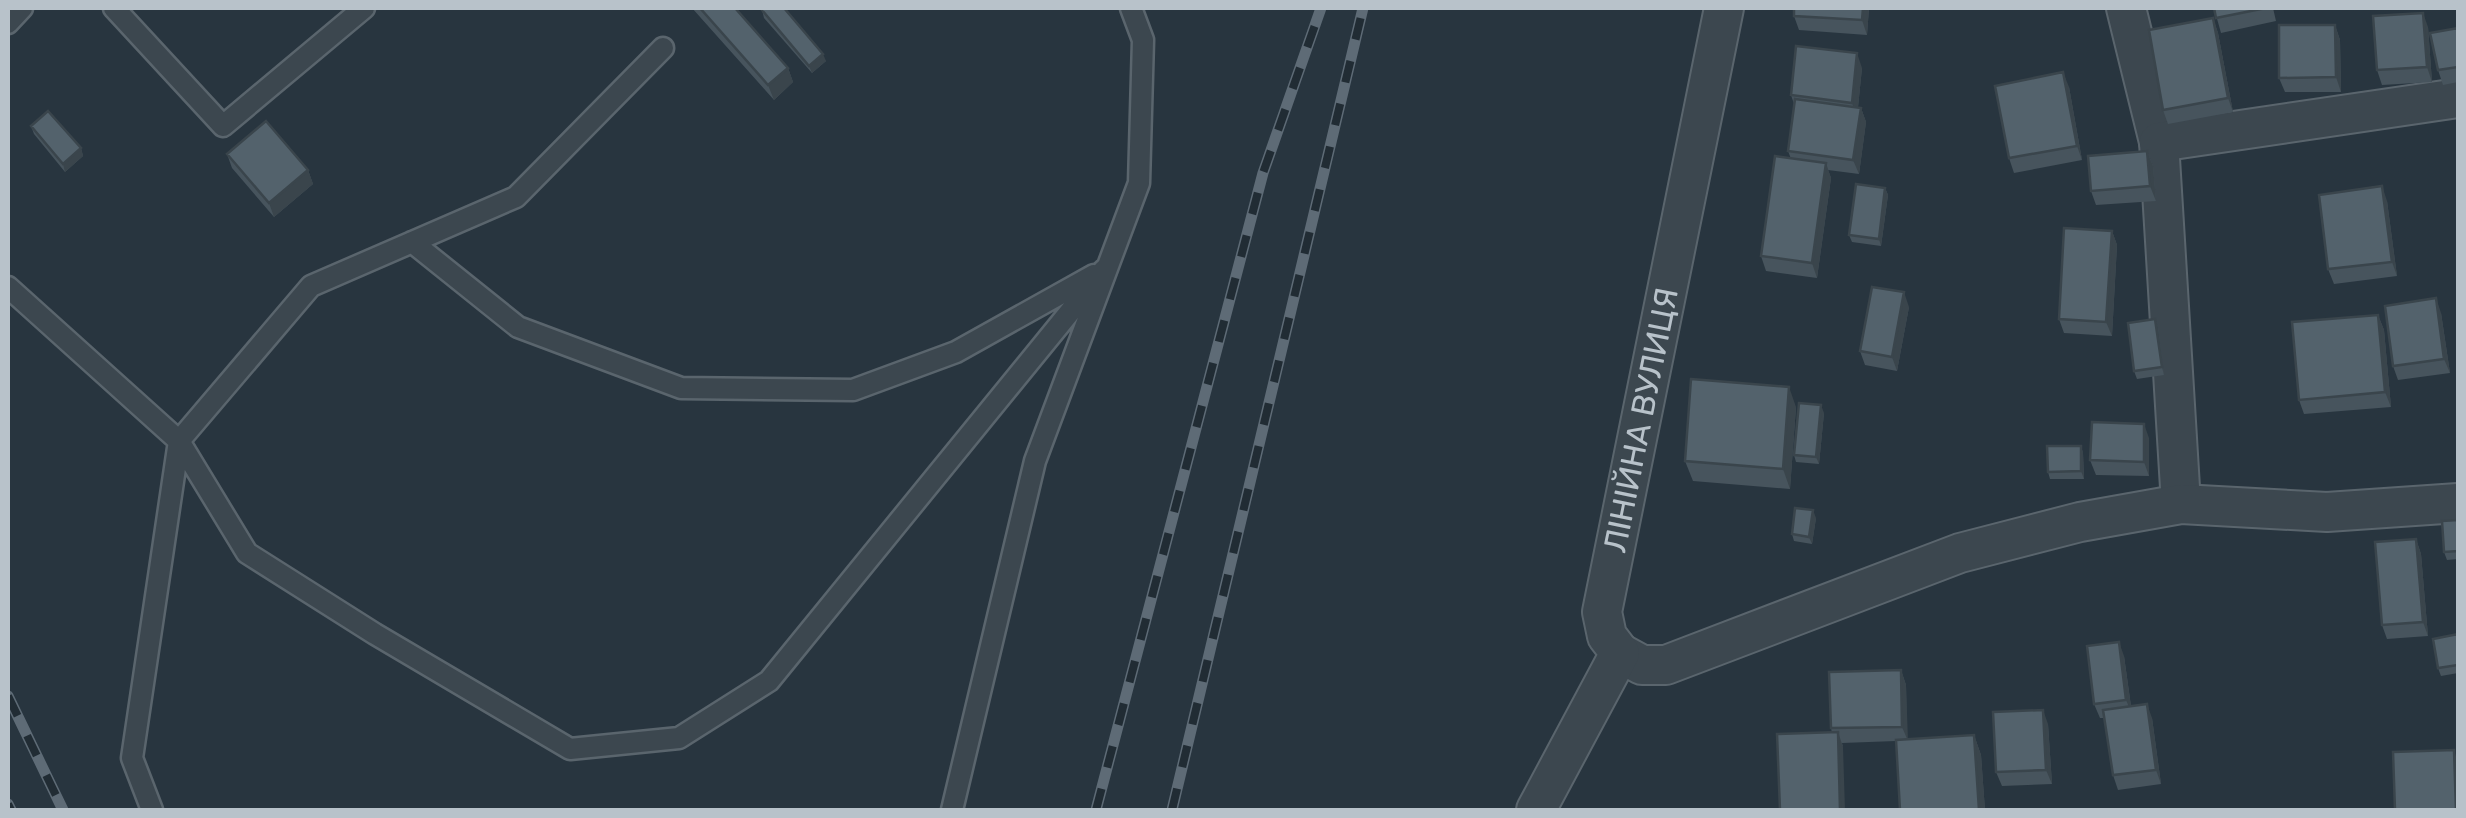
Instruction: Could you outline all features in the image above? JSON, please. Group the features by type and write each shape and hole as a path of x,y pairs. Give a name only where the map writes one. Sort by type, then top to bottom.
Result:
{"street":[{"name":"ЛІНІЙНА ВУЛИЦЯ","path":"1620,653 1607,636 1602,612 1724,8"},
{"path":"2126,8 2159,142 2181,504"},
{"path":"2159,142 2458,98"},
{"path":"1536,810 1620,653 1642,665 1666,665 1960,553 2080,522 2181,504 2327,512 2458,503"}],"lane":[{"path":"114,8 224,126 364,8"},
{"path":"952,810 1036,461 1139,183 1143,40 1131,8"},
{"path":"152,810 132,758 179,440 311,286 516,197 663,48"},
{"path":"412,242 518,326 682,388 854,390 956,352 1104,270"},
{"path":"8,287 179,440 247,553 570,749 679,738 769,680 1104,270"}],"building":[{"path":"700,8 735,8 788,68 768,85"},
{"path":"784,8 823,54 809,66 762,10"},
{"path":"1794,8 1863,8 1862,20 1794,16"},
{"path":"2214,8 2266,8 2216,18"},
{"path":"2423,13 2427,67 2377,70 2373,16"},
{"path":"2213,18 2228,98 2163,110 2149,30"},
{"path":"2279,25 2335,25 2336,77 2279,78"},
{"path":"2458,28 2458,67 2438,70 2430,33"},
{"path":"1796,46 1857,53 1852,103 1791,95"},
{"path":"2063,72 2077,146 2009,158 1995,86"},
{"path":"1795,99 1861,108 1853,160 1788,151"},
{"path":"48,111 81,148 63,164 31,126"},
{"path":"266,121 308,170 269,203 227,154"},
{"path":"2147,151 2150,186 2091,191 2088,156"},
{"path":"1775,156 1826,163 1812,263 1761,256"},
{"path":"1856,184 1885,188 1879,239 1849,235"},
{"path":"2382,186 2392,262 2328,269 2319,195"},
{"path":"2064,228 2112,231 2106,322 2059,319"},
{"path":"1872,287 1904,292 1892,357 1860,351"},
{"path":"2436,298 2444,359 2393,366 2385,306"},
{"path":"2378,315 2385,392 2299,400 2292,322"},
{"path":"2155,319 2162,367 2134,371 2128,323"},
{"path":"1691,379 1789,387 1783,469 1685,461"},
{"path":"1799,403 1821,405 1816,457 1794,455"},
{"path":"2092,422 2144,424 2144,462 2090,460"},
{"path":"2047,446 2081,446 2081,471 2048,472"},
{"path":"1795,508 1813,510 1809,537 1792,534"},
{"path":"2458,520 2458,551 2444,552 2442,521"},
{"path":"2416,539 2423,622 2382,625 2375,542"},
{"path":"2458,634 2458,665 2438,668 2433,639"},
{"path":"2119,642 2126,700 2094,704 2087,646"},
{"path":"1901,670 1902,727 1831,728 1829,672"},
{"path":"2147,704 2156,770 2113,775 2103,710"},
{"path":"2043,710 2046,770 1996,772 1993,712"},
{"path":"1838,732 1840,810 1780,810 1777,734"},
{"path":"1974,735 1979,810 1900,810 1896,740"},
{"path":"2454,750 2456,810 2395,810 2393,752"}],"railway":[{"path":"1096,810 1263,173 1321,8"},
{"path":"1172,810 1363,8"},
{"path":"8,696 63,810"},
{"path":"8,804 11,810"}]}
